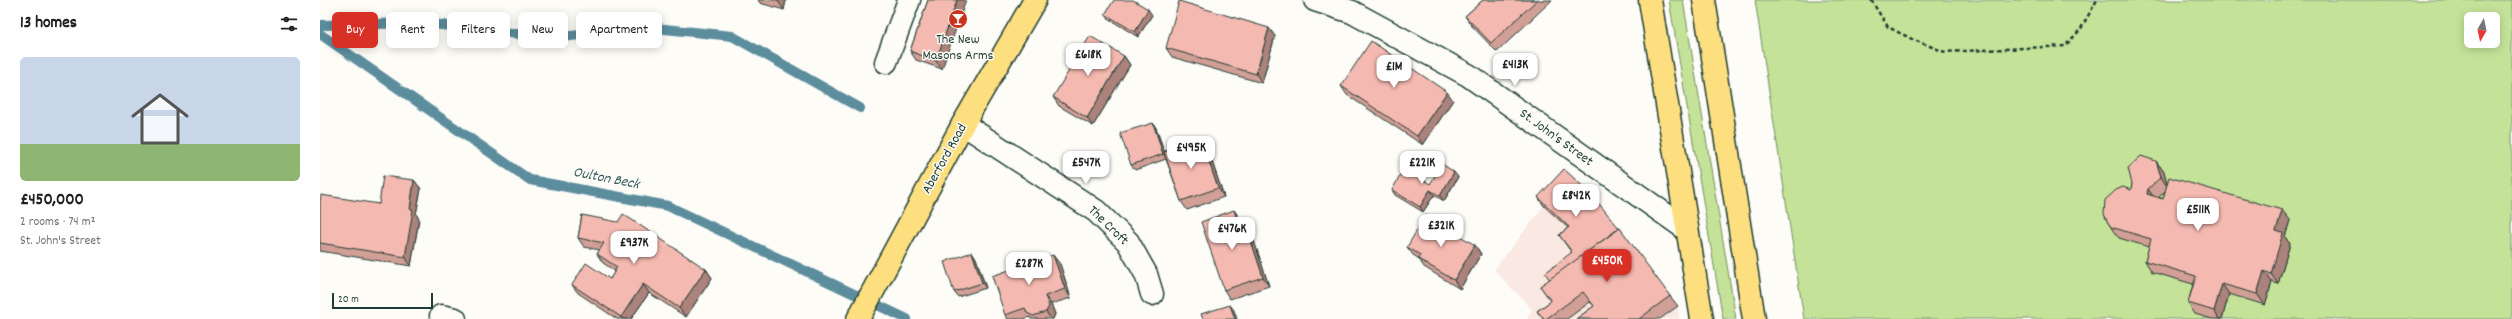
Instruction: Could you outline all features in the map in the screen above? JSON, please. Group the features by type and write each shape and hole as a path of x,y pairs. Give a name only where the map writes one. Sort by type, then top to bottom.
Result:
{"main road":[{"name":"Aberford Road","path":"858,319 963,124 1035,0"},
{"path":"1650,0 1686,229 1702,319"},
{"path":"1704,0 1754,319"}],"street":[{"path":"886,62 908,0"},
{"name":"St. John's Street","path":"1315,0 1352,12 1468,75 1686,229"},
{"name":"The Croft","path":"963,124 1096,212 1128,242 1146,274 1152,294"}],"path":[{"path":"1871,0 1888,27 1914,40 1945,52 2065,46 2080,30 2097,0"}],"shaded area":[{"path":"1570,177 1627,238 1678,306 1679,319 1527,319 1532,309 1494,270 1544,206"}],"green space":[{"path":"1669,0 1683,0 1736,319 1723,319"},
{"path":"1755,0 2512,0 2512,319 1804,319"}],"building":[{"path":"928,0 957,0 936,61 910,51"},
{"path":"1114,0 1133,0 1148,9 1135,32 1105,14"},
{"path":"1483,0 1537,0 1491,43 1465,16"},
{"path":"1179,1 1269,28 1256,74 1166,48"},
{"path":"1090,36 1124,56 1087,118 1053,97"},
{"path":"1371,41 1447,92 1417,136 1341,86"},
{"path":"1153,123 1163,154 1131,165 1120,133"},
{"path":"1201,139 1218,188 1181,201 1164,152"},
{"path":"2141,156 2156,161 2161,177 2148,189 2147,194 2163,199 2169,177 2282,210 2276,231 2283,233 2271,274 2264,271 2257,294 2222,284 2214,311 2188,303 2196,276 2145,261 2151,239 2111,227 2104,214 2105,200 2116,190 2123,187 2131,190 2132,184 2128,168"},
{"path":"1442,164 1454,172 1440,196 1430,190 1420,207 1392,190 1404,169 1430,184"},
{"path":"1564,169 1591,194 1619,228 1550,280 1545,273 1572,252 1559,235 1569,227 1538,197"},
{"path":"383,176 414,180 410,209 413,210 405,257 320,243 321,195 379,204"},
{"path":"1234,210 1241,231 1247,229 1263,277 1224,290 1201,222"},
{"path":"623,214 706,269 679,308 643,284 621,317 572,285 586,263 610,279 617,267 597,254 604,243 578,238 582,215 618,222"},
{"path":"1426,215 1475,245 1454,280 1418,259 1420,255 1407,247"},
{"path":"1620,228 1670,296 1639,319 1576,319 1594,306 1583,292 1544,319 1537,311 1551,301 1540,286"},
{"path":"972,252 982,283 954,292 944,262"},
{"path":"1053,255 1065,289 1045,296 1049,306 1046,312 1033,316 1027,313 1025,308 1005,315 992,276"},
{"path":"1230,305 1235,319 1203,319 1201,314"}],"waterway":[{"path":"320,25 424,23 554,38 646,27 732,36 860,108"},
{"name":"Oulton Beck","path":"320,34 530,180 668,206 907,319"}],"place":[{"name":"The New Masons Arms","path":"958,19"}]}
